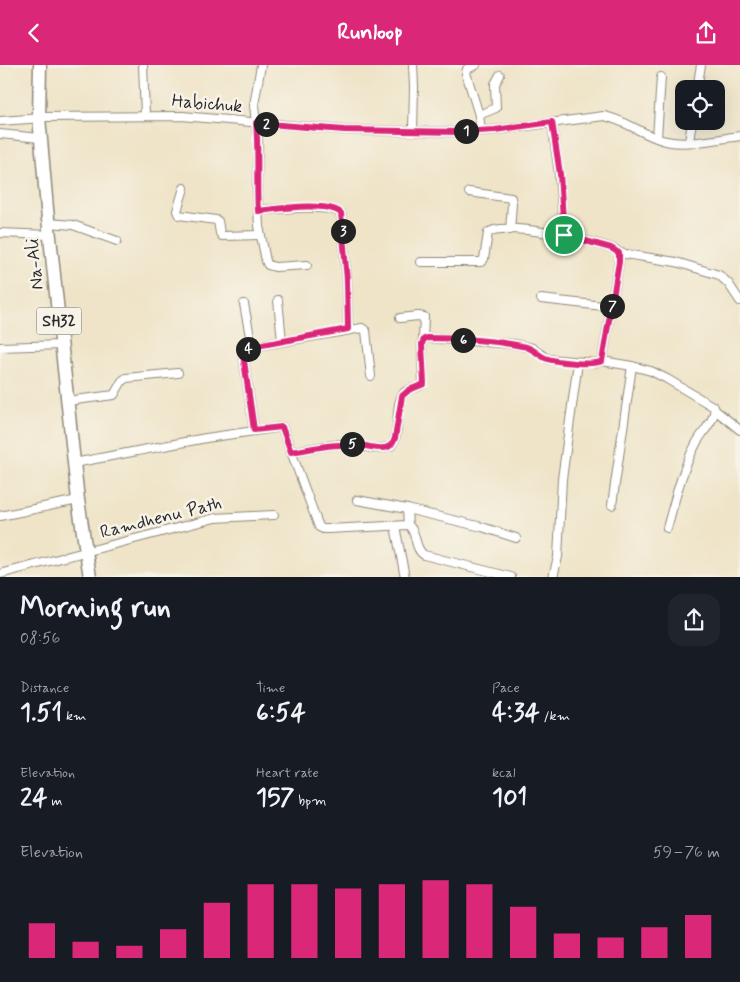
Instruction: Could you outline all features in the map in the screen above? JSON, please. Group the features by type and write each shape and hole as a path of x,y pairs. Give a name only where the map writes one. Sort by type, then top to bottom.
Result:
{"main road":[{"name":"Na-Ali","path":"40,65 40,138 78,500 90,577"}],"street":[{"path":"143,65 145,115"},
{"path":"261,65 254,105 258,150 257,189 260,235 268,265 275,267 306,265"},
{"path":"413,65 413,130"},
{"path":"476,65 466,71 479,115 481,131"},
{"path":"698,80 701,65"},
{"path":"479,115 496,108 495,84 500,75"},
{"path":"657,138 661,77"},
{"name":"Habichuk","path":"0,121 103,115 145,115 199,117 344,130 481,131 604,116 617,119 666,141 689,142 740,136"},
{"path":"552,122 560,174 564,235"},
{"path":"689,142 691,130"},
{"path":"0,134 40,138"},
{"path":"184,188 177,211 179,215 216,220 222,235 260,235"},
{"path":"469,193 510,198 512,204 510,230"},
{"path":"258,211 320,208 337,210 341,213 347,280 348,329"},
{"path":"0,233 73,225 117,241"},
{"path":"421,262 481,262 484,259 488,233 494,230 564,235 611,248 619,253 676,262 719,275 728,283 740,301"},
{"path":"602,361 619,253"},
{"path":"541,299 612,307"},
{"path":"278,300 282,341"},
{"path":"244,304 252,347"},
{"path":"291,452 337,445 382,448 391,446 395,438 402,396 409,390 424,384 424,317 400,318"},
{"path":"254,430 243,354 252,347 348,329 364,329 371,375"},
{"path":"424,339 437,338 514,344 532,348 548,359 595,363 602,361 643,368 667,379 712,405 715,410 740,430"},
{"path":"0,347 62,345"},
{"path":"553,577 558,557 562,479 578,362"},
{"path":"612,505 632,366"},
{"path":"68,401 114,395 122,381 126,378 178,373"},
{"path":"667,528 686,465 696,443 714,416 715,410"},
{"path":"74,463 193,440 282,427 319,527 328,529 408,525"},
{"path":"0,516 78,500"},
{"path":"358,500 482,527 516,538"},
{"path":"406,509 408,525 413,530 418,548 424,555 511,577"},
{"name":"Ramdhenu Path","path":"0,574 215,518 274,515"},
{"path":"395,526 405,577"}],"route":[{"path":"552,122 560,174 564,235 611,248 619,253 620,257 603,357 600,363 548,359 542,357 532,348 514,344 427,338 424,339 422,344 424,384 409,390 402,396 395,438 388,447 337,445 291,452 282,427 254,430 243,354 245,351 252,347 348,329 347,280 341,213 337,210 310,207 258,211 258,143 256,123 357,131 460,132 495,130 552,122"}]}
